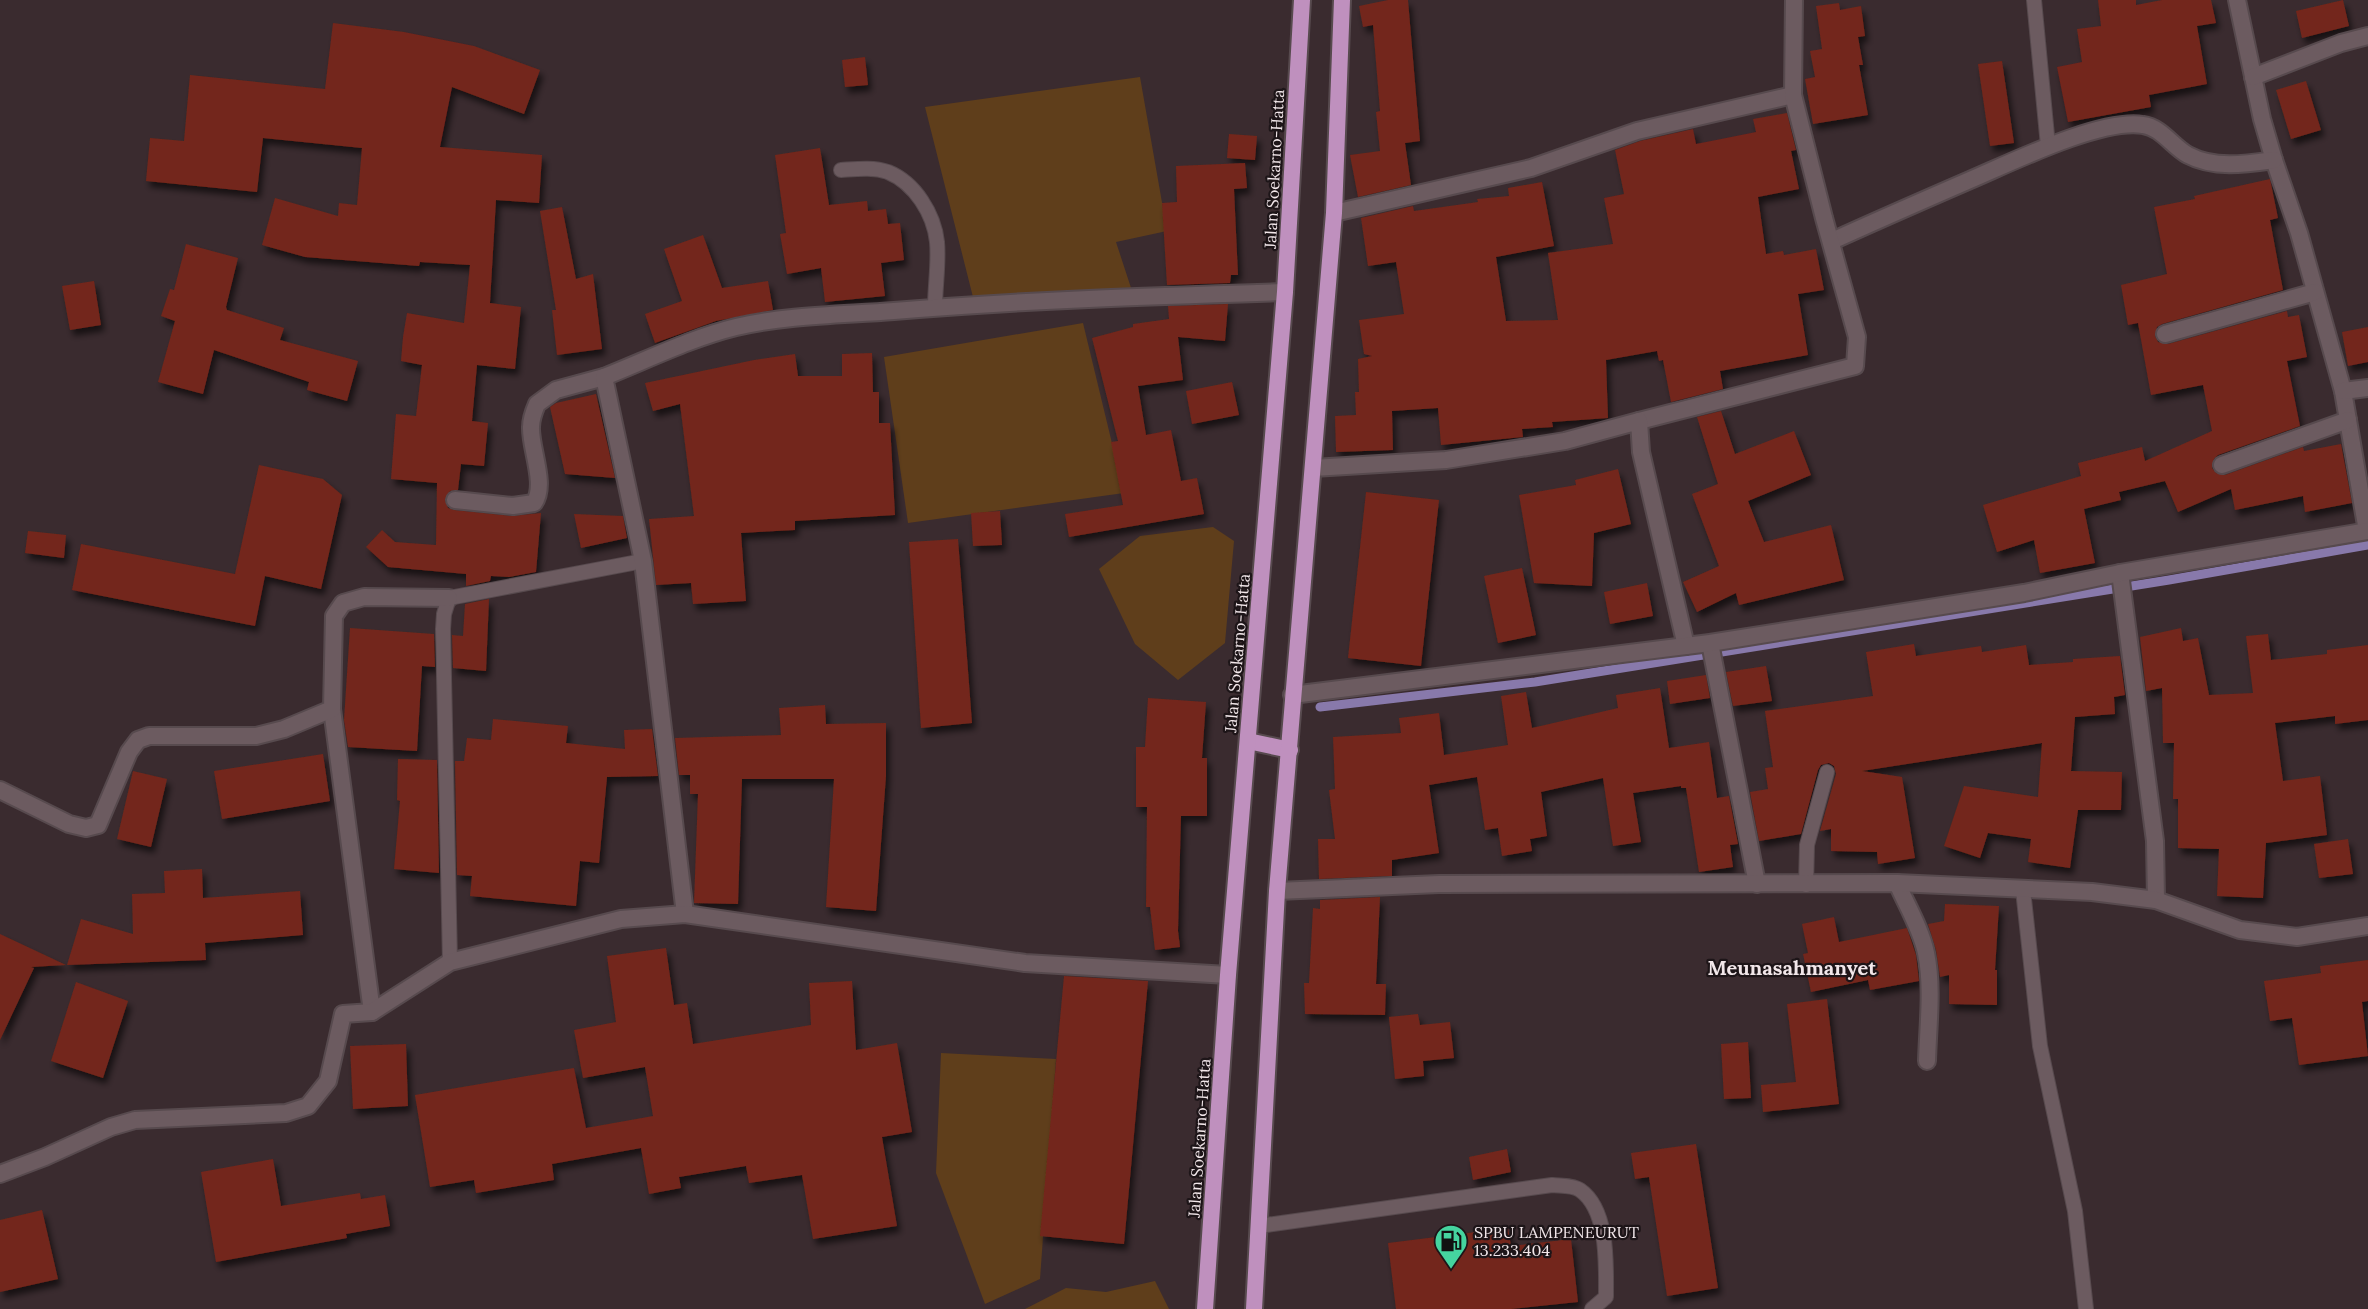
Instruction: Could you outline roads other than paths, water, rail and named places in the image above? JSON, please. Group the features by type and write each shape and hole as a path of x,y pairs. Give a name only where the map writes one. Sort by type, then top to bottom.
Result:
{"highway":[{"name":"Jalan Soekarno-Hatta","path":"1205,1309 1228,975 1285,292 1302,0"},
{"path":"1254,1309 1277,891 1334,213 1342,0"},
{"path":"1248,741 1290,750"}],"street":[{"path":"1313,468 1446,460 1564,441 1855,366 1857,337 1793,95 1794,0"},
{"path":"1292,695 1686,646 1711,646 2121,578 2368,531 2343,391 2299,233 2274,160 2237,0"},
{"path":"2253,77 2341,43 2368,36"},
{"path":"1334,213 1531,168 1637,131 1793,95"},
{"path":"1832,240 2048,146 2118,124 2145,125 2164,136 2188,155 2216,163 2241,164 2274,160"},
{"path":"455,500 513,506 534,502 539,496 539,486 531,429 537,404 556,390 604,377 737,327 786,320 935,308 1107,298 1285,292"},
{"path":"2165,334 2314,292"},
{"path":"604,377 643,561 685,914"},
{"path":"2343,391 2368,388"},
{"path":"2222,465 2348,420"},
{"path":"1639,421 1641,452 1686,646"},
{"path":"2121,578 2155,841 2156,900"},
{"path":"372,1012 332,709 334,616 344,603 364,597 449,598"},
{"path":"1711,646 1757,884"},
{"path":"0,789 69,824 86,828 98,825 129,752 138,740 149,736 256,736 284,729 332,709"},
{"path":"1277,891 1438,885 1897,883 2092,892 2156,900 2240,930 2297,937 2368,926"},
{"path":"1897,883 1926,953 1929,981 1927,1061"},
{"path":"0,1174 111,1127 135,1120 286,1113 308,1106 328,1081 343,1014 372,1012 450,962 621,919 685,914 1025,963 1228,975"}],"lane":[{"path":"2034,0 2048,146"},
{"path":"841,170 871,169 889,173 909,186 923,203 932,218 937,242 935,308"},
{"path":"450,962 443,629 444,614 449,598 643,561"},
{"path":"1806,885 1807,845 1827,772"},
{"path":"2023,890 2040,1046 2074,1211 2086,1309"},
{"path":"1259,1226 1552,1185 1579,1188 1594,1205 1606,1249 1606,1297 1593,1309"}],"waterway":[{"path":"1320,707 1535,682 2169,580 2368,545"}],"place":[{"name":"SPBU LAMPENEURUT 13.233.404","path":"1451,1270"}],"district":[{"name":"Meunasahmanyet","path":"1792,968"}]}
